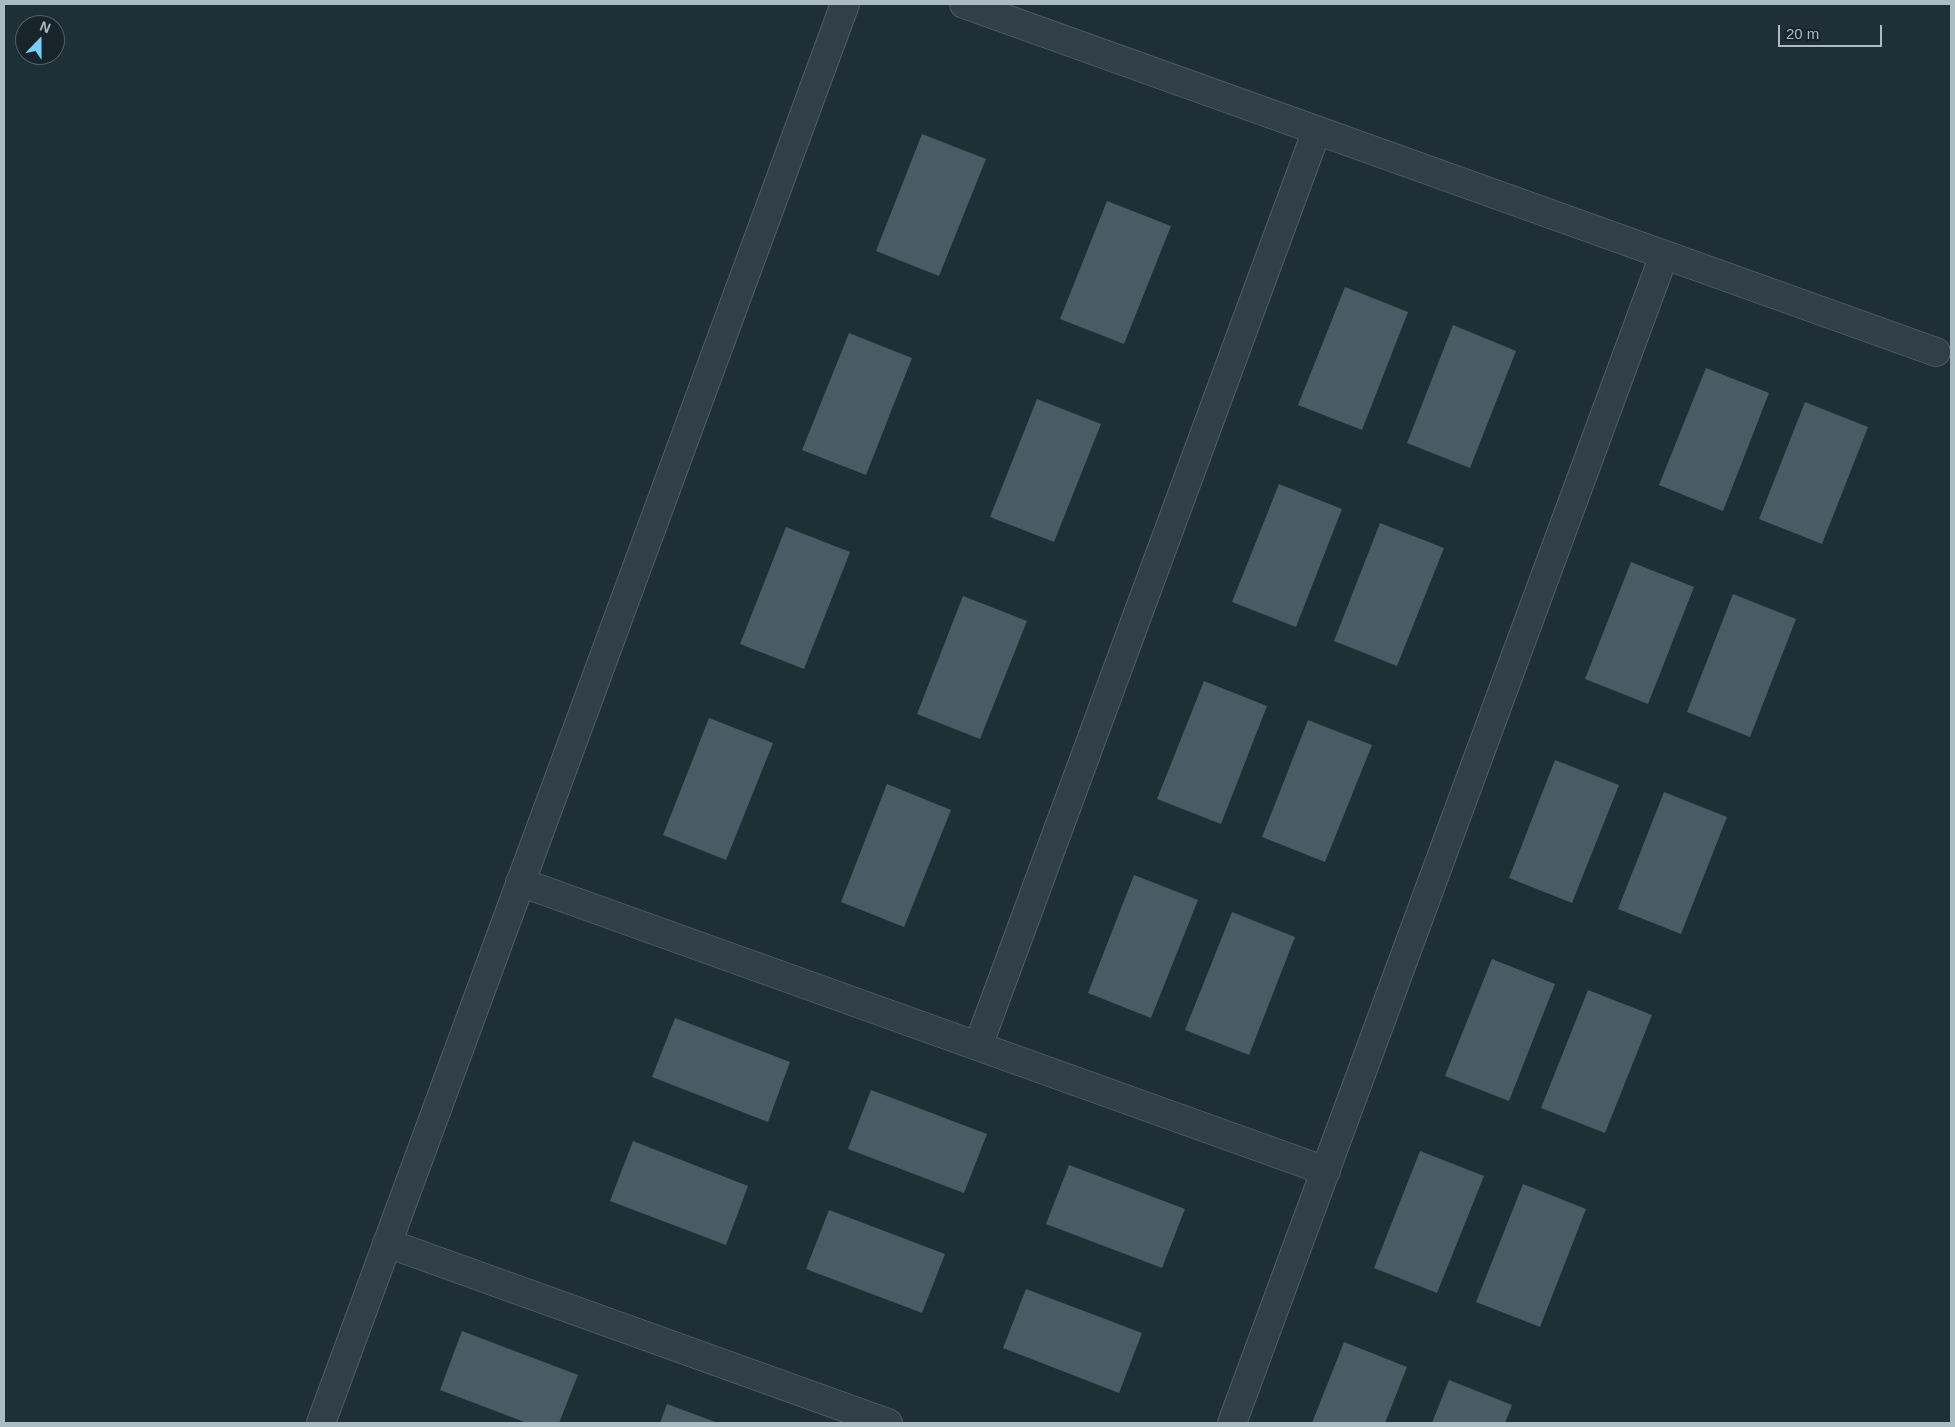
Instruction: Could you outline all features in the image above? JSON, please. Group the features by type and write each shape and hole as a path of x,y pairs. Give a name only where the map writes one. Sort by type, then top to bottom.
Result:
{"lane":[{"path":"320,1423 845,4"},
{"path":"964,4 1936,352"},
{"path":"978,1046 1317,130"},
{"path":"1232,1423 1664,255"},
{"path":"520,882 1326,1171"},
{"path":"387,1243 888,1423"}],"building":[{"path":"922,134 986,159 939,276 876,251"},
{"path":"1107,201 1171,226 1124,344 1060,319"},
{"path":"1345,287 1408,312 1362,430 1298,405"},
{"path":"1453,325 1516,351 1470,468 1407,443"},
{"path":"849,333 912,358 866,475 802,450"},
{"path":"1706,368 1769,393 1723,511 1659,485"},
{"path":"1037,399 1101,424 1054,542 990,517"},
{"path":"1805,402 1868,427 1822,544 1759,519"},
{"path":"1279,484 1342,509 1296,627 1232,602"},
{"path":"1380,523 1444,548 1397,666 1334,641"},
{"path":"786,527 850,552 804,669 740,644"},
{"path":"1631,562 1694,587 1648,704 1585,679"},
{"path":"1733,594 1796,619 1750,737 1687,712"},
{"path":"963,596 1027,621 980,739 917,714"},
{"path":"1204,681 1267,706 1221,824 1157,799"},
{"path":"709,718 773,743 726,860 663,835"},
{"path":"1308,720 1372,745 1325,862 1262,837"},
{"path":"1555,760 1619,785 1572,903 1509,878"},
{"path":"887,784 951,810 904,927 841,902"},
{"path":"1664,792 1727,817 1681,934 1618,909"},
{"path":"1134,875 1198,900 1151,1018 1088,993"},
{"path":"1232,912 1295,937 1249,1055 1185,1030"},
{"path":"1492,959 1555,984 1509,1101 1445,1076"},
{"path":"1588,990 1652,1015 1605,1133 1541,1108"},
{"path":"675,1018 790,1062 768,1122 652,1077"},
{"path":"871,1090 987,1134 964,1193 848,1149"},
{"path":"633,1141 748,1186 726,1245 610,1201"},
{"path":"1420,1151 1484,1176 1437,1293 1374,1268"},
{"path":"1069,1165 1185,1209 1162,1268 1046,1224"},
{"path":"1523,1184 1586,1209 1540,1327 1476,1302"},
{"path":"829,1210 945,1254 922,1313 806,1269"},
{"path":"1026,1289 1142,1333 1119,1393 1003,1348"},
{"path":"462,1331 578,1375 559,1423 527,1423 440,1390"},
{"path":"1344,1342 1407,1367 1385,1423 1312,1423"},
{"path":"1449,1380 1512,1405 1505,1423 1432,1423"},
{"path":"667,1404 718,1423 660,1423"}]}
